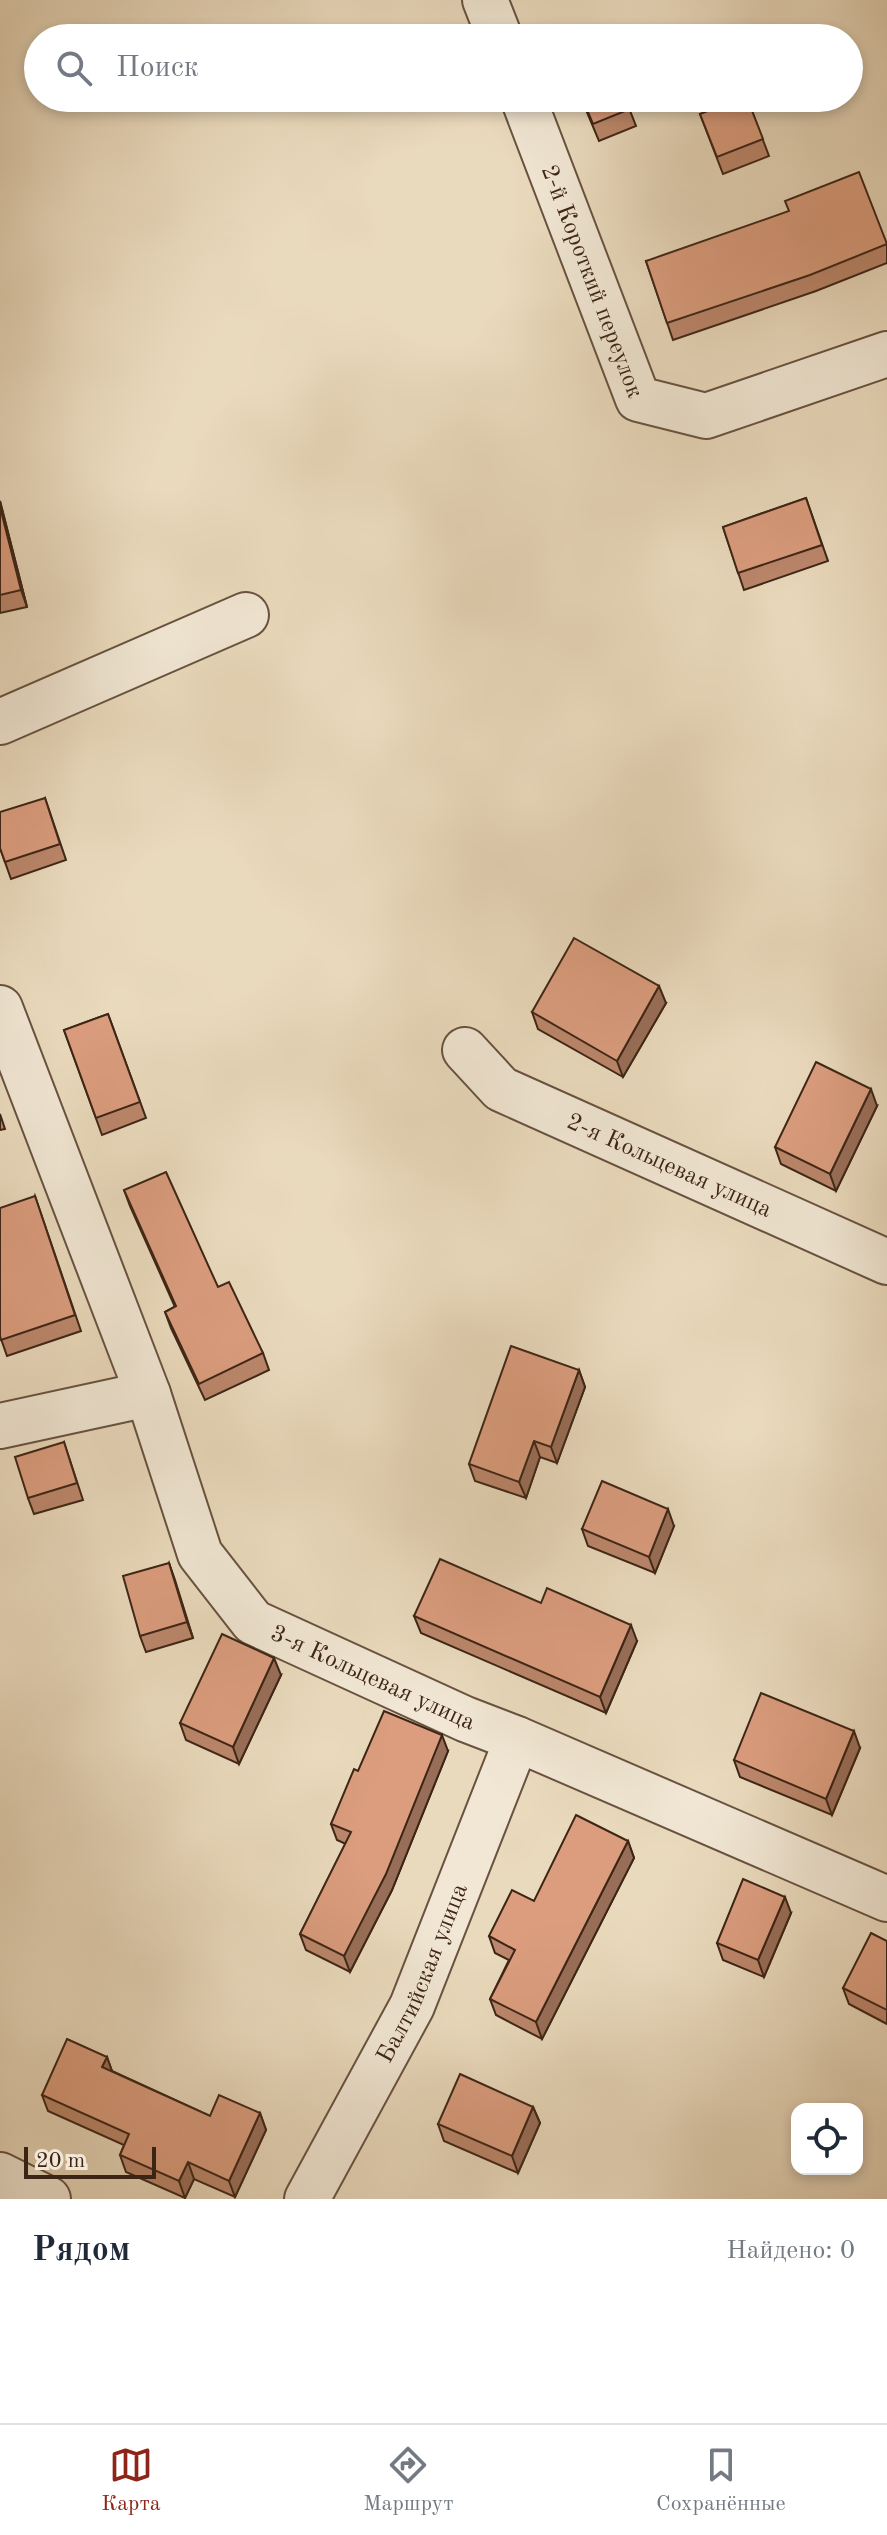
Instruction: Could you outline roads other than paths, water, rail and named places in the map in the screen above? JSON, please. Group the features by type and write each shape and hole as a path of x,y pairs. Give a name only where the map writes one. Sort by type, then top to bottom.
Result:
{"street":[{"path":"485,0 494,24"},
{"name":"2-й Короткий переулок","path":"528,112 638,399 706,416 887,354"},
{"path":"0,722 246,615"},
{"name":"3-я Кольцевая улица","path":"0,1008 148,1394 200,1554 253,1622 465,1719 887,1899"},
{"name":"2-я Кольцевая улица","path":"465,1050 501,1089 887,1262"},
{"path":"0,1426 148,1394"},
{"name":"Балтийская улица","path":"307,2199 412,2006 517,1739"},
{"path":"0,2175 48,2199"}]}
